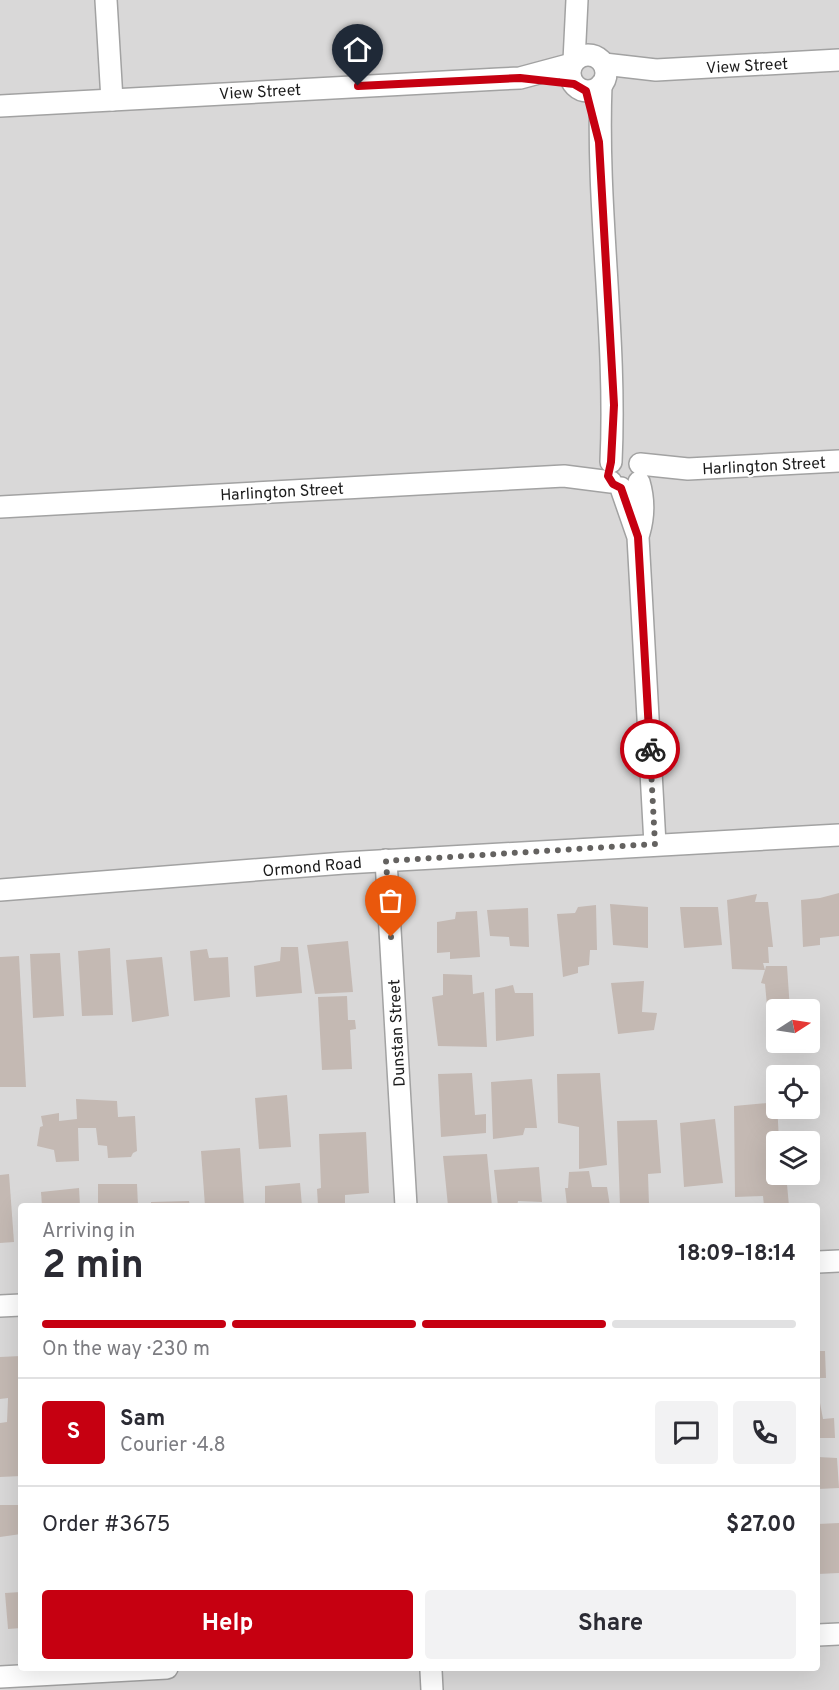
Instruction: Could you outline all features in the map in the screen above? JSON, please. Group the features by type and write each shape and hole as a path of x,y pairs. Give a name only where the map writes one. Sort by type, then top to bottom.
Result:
{"street":[{"path":"106,0 112,100"},
{"path":"577,2 599,142 614,405 624,472 638,537 655,844"},
{"name":"View Street","path":"0,106 839,60"},
{"name":"Harlington Street","path":"0,507 624,472 664,477 688,469 839,461"},
{"name":"Ormond Road","path":"0,890 386,861 839,834"},
{"name":"Dunstan Street","path":"386,861 406,1203"},
{"path":"820,1262 839,1261"},
{"path":"0,1306 18,1305"},
{"path":"820,1635 839,1634"},
{"path":"0,1677 111,1671"}],"shaded area":[{"path":"0,0 839,0 839,1690 0,1690"}],"building":[{"path":"839,893 839,936 820,938 820,945 803,947 801,900"},
{"path":"757,894 755,902 768,902 773,947 768,947 769,963 763,963 765,970 732,969 727,900"},
{"path":"610,904 648,907 648,948 613,945"},
{"path":"596,905 597,950 590,950 589,965 578,967 578,973 563,977 557,914 575,913 578,907"},
{"path":"680,907 718,907 722,945 684,948"},
{"path":"528,908 529,947 510,946 509,937 490,936 487,910"},
{"path":"477,911 480,957 450,959 450,952 437,953 437,922 455,919 456,912"},
{"path":"348,941 353,992 315,994 307,945"},
{"path":"281,947 298,947 302,993 256,997 254,966 280,961"},
{"path":"110,948 113,1015 82,1016 78,951"},
{"path":"207,949 209,958 228,957 230,997 194,1001 190,951"},
{"path":"60,953 64,1016 33,1018 30,954"},
{"path":"19,956 26,1087 0,1087 0,957"},
{"path":"162,957 169,1016 132,1022 126,960"},
{"path":"766,966 787,966 789,999 766,999 765,984 761,983"},
{"path":"443,974 472,975 473,994 484,992 487,1047 438,1046 432,997 443,995"},
{"path":"644,981 642,1012 657,1013 654,1030 618,1034 611,983"},
{"path":"513,985 515,993 533,993 534,1036 496,1041 495,989"},
{"path":"347,996 348,1020 355,1020 356,1029 350,1030 352,1069 322,1070 318,997"},
{"path":"472,1073 475,1115 486,1114 486,1133 441,1137 438,1074"},
{"path":"600,1073 607,1165 579,1169 579,1127 558,1123 557,1074"},
{"path":"532,1079 537,1128 525,1128 523,1135 493,1139 491,1082"},
{"path":"287,1095 291,1147 259,1149 255,1098"},
{"path":"76,1099 117,1101 118,1117 135,1116 137,1151 131,1157 108,1158 107,1146 98,1145 96,1128 78,1128 79,1161 56,1162 54,1150 37,1146 40,1127 43,1126 41,1116 59,1113 59,1121 77,1119"},
{"path":"766,1103 766,1119 778,1119 778,1131 766,1131 766,1185 787,1185 789,1203 764,1203 763,1196 735,1197 734,1106"},
{"path":"715,1119 723,1183 684,1187 680,1123"},
{"path":"657,1120 661,1173 648,1174 649,1203 620,1203 617,1121"},
{"path":"366,1132 369,1193 345,1195 345,1203 318,1203 317,1189 321,1188 319,1134"},
{"path":"240,1148 244,1203 205,1203 201,1151"},
{"path":"487,1154 492,1203 448,1203 443,1156"},
{"path":"539,1167 542,1202 498,1203 494,1170"},
{"path":"589,1171 592,1187 607,1187 610,1203 567,1203 565,1188 568,1188 569,1172"},
{"path":"9,1174 14,1242 0,1243 0,1175"},
{"path":"300,1183 302,1203 265,1203 265,1186"},
{"path":"98,1184 137,1184 138,1203 98,1203"},
{"path":"79,1188 80,1203 42,1203 41,1192"},
{"path":"189,1201 189,1203 151,1203"},
{"path":"820,1351 825,1351 826,1378 820,1378"},
{"path":"18,1356 18,1476 0,1477 0,1423 7,1422 8,1398 0,1399 0,1357"},
{"path":"820,1403 823,1419 834,1418 835,1438 820,1438"},
{"path":"820,1457 837,1458 839,1488 820,1489"},
{"path":"0,1505 18,1505 18,1534 0,1537"},
{"path":"839,1523 839,1573 820,1574 820,1524"},
{"path":"18,1592 18,1628 8,1629 5,1593"}],"way so far":[{"path":"391,937 386,861 655,844 650,749"}],"route":[{"path":"358,86 520,78 574,84 586,91 599,142 614,405 611,462 608,476 610,482 621,488 638,537 650,749"}]}
